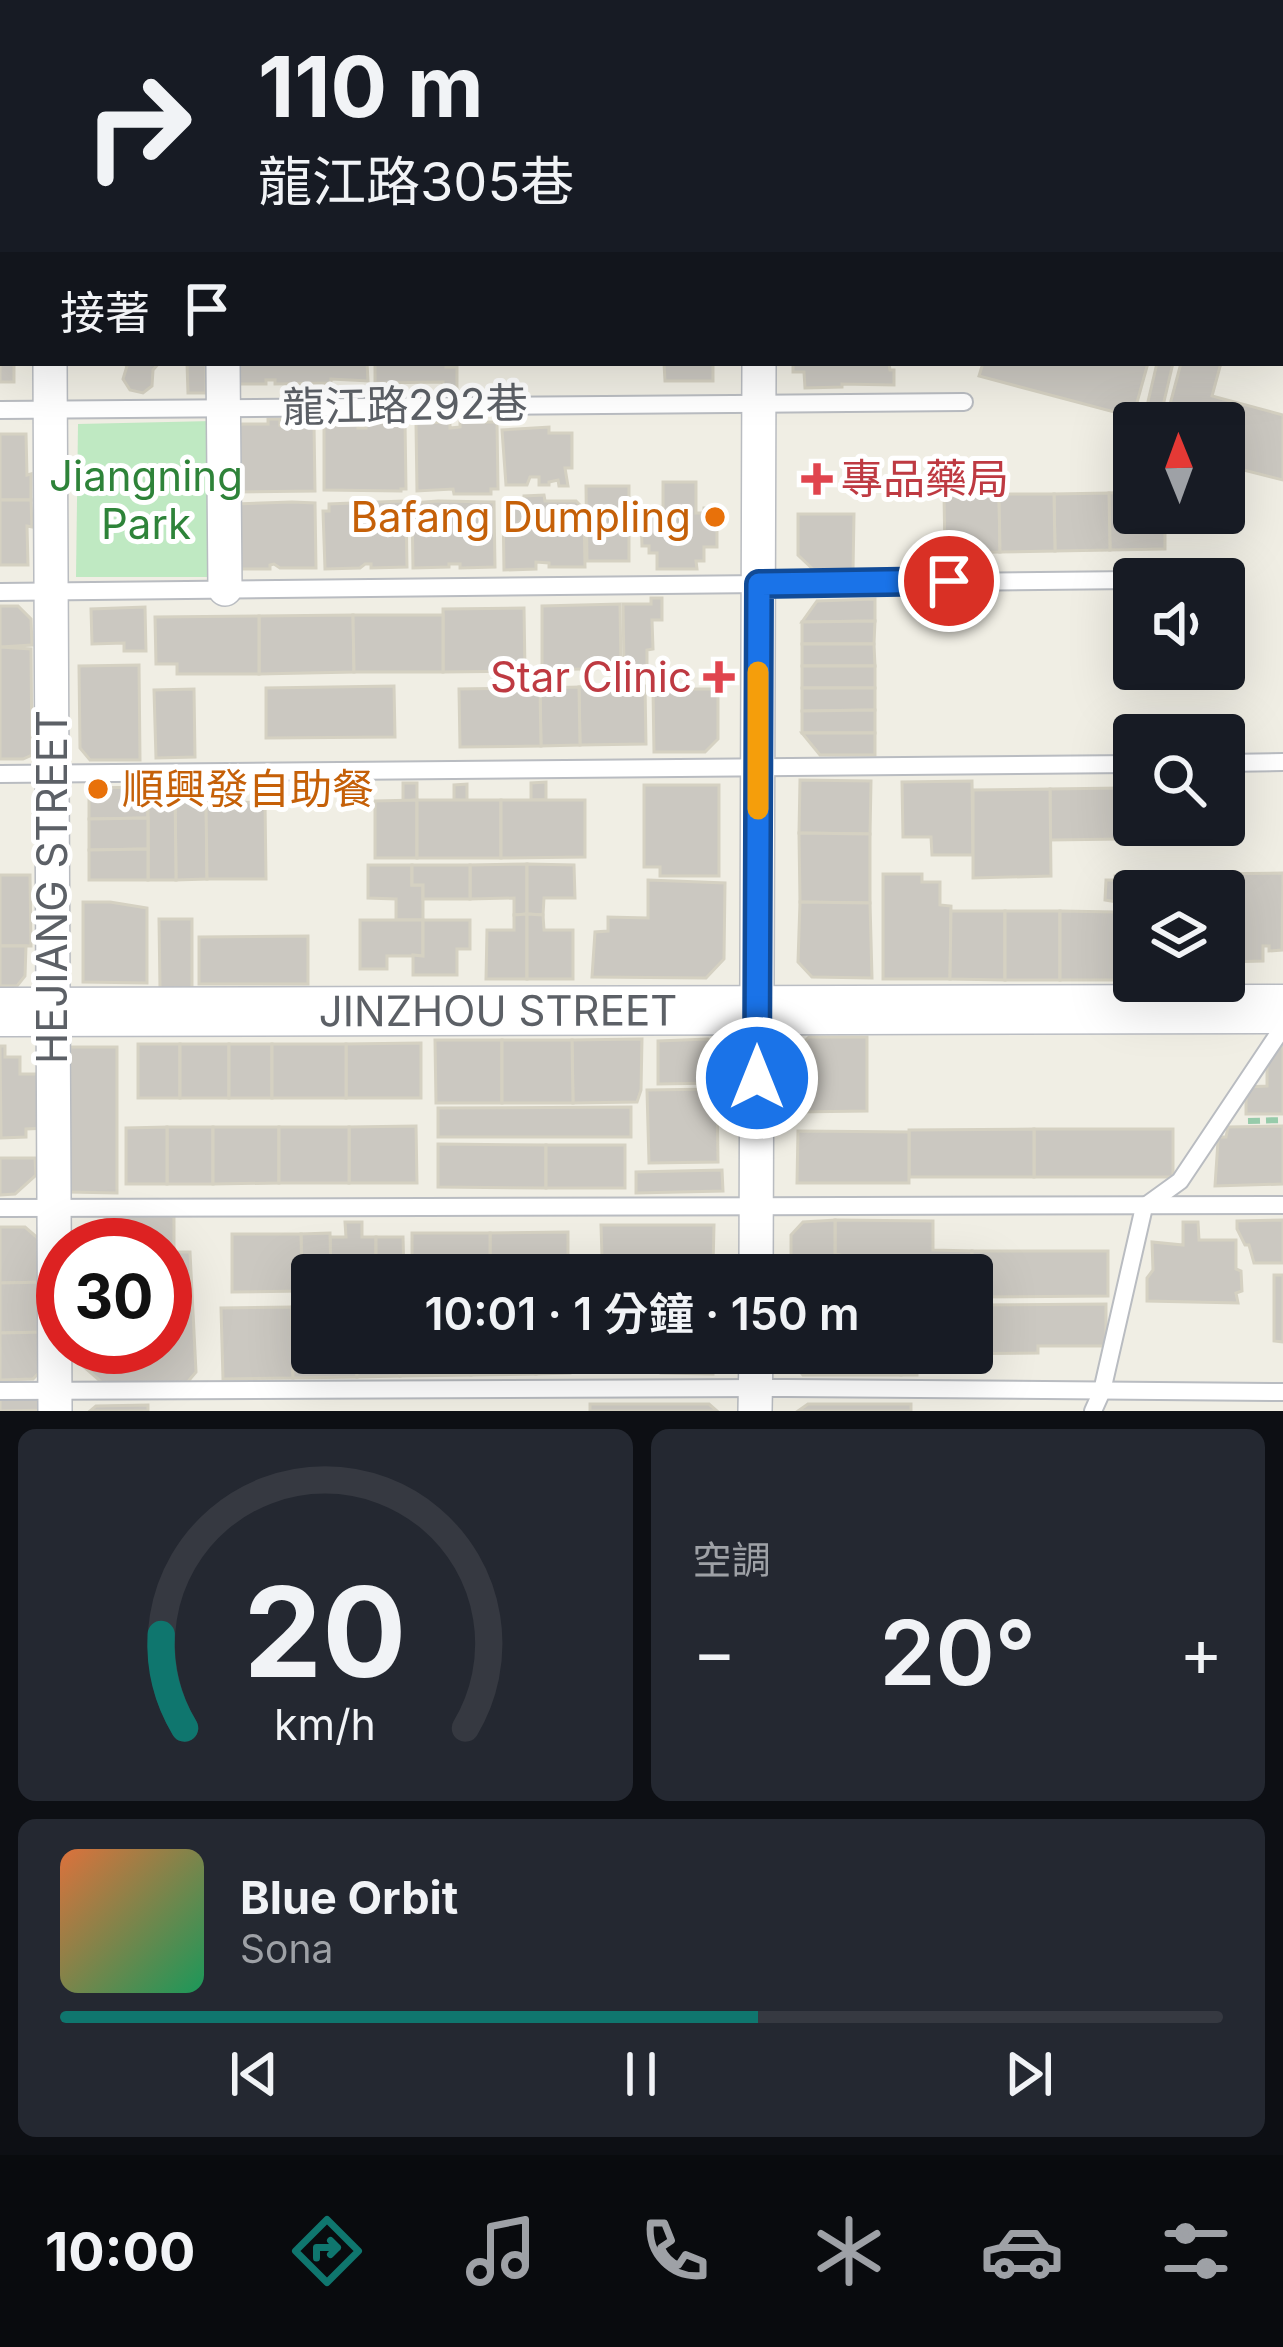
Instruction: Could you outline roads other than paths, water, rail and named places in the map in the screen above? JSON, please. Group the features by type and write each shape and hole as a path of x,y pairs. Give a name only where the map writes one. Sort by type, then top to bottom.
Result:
{"street":[{"name":"HEJIANG STREET","path":"50,366 55,1401"},
{"path":"223,366 225,589"},
{"path":"756,1254 759,366"},
{"name":"JINZHOU STREET","path":"0,1012 1283,1010"}],"lane":[{"name":"龍江路292巷","path":"0,410 964,402"},
{"path":"0,592 1113,580"},
{"path":"1245,763 1283,762"},
{"path":"0,774 1113,764"},
{"path":"1093,1411 1102,1391 1144,1207 1180,1180 1283,1027"},
{"path":"0,1208 1283,1205"},
{"path":"0,1391 55,1401 756,1400 1102,1391 1283,1392"}],"place":[{"name":"專品藥局","path":"817,479"},
{"name":"Bafang Dumpling","path":"715,517"},
{"name":"Star Clinic","path":"719,677"},
{"name":"順興發自助餐","path":"98,789"}],"park label":[{"name":"Jiangning Park","path":"146,500"}]}
